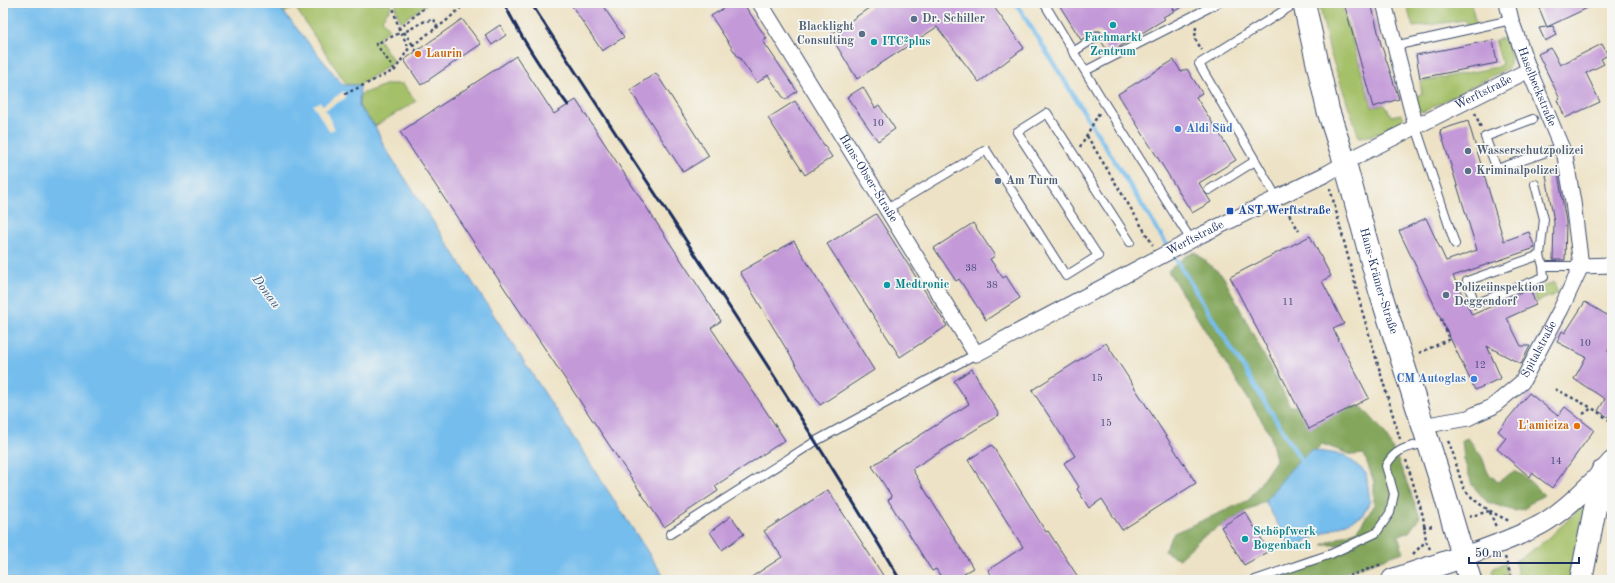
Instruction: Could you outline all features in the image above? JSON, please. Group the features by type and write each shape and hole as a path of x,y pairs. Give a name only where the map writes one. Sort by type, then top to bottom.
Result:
{"main road":[{"name":"Hans-Krämer-Straße","path":"1304,3 1328,110 1345,163 1380,291 1442,485 1470,580"},
{"path":"1581,580 1607,467"},
{"path":"1393,580 1462,557"}],"street":[{"name":"Hans-Obser-Straße","path":"760,3 976,354"},
{"path":"1384,3 1416,127"},
{"name":"Haselbeckstraße","path":"1507,3 1511,20 1529,70 1565,156 1573,198 1581,266"},
{"name":"Werftstraße","path":"976,354 1189,242 1529,70"},
{"path":"1581,266 1611,265"},
{"name":"Spitalstraße","path":"1425,434 1486,410 1522,382 1561,309 1581,266"},
{"path":"1462,557 1501,543 1538,527 1575,498 1607,467"}],"lane":[{"path":"1044,3 1189,242"},
{"path":"1085,71 1218,3"},
{"path":"1277,198 1199,64 1296,3"},
{"path":"1394,46 1511,20"},
{"path":"1073,52 1098,36"},
{"path":"887,209 986,150 1066,276 1098,256 1017,132 1047,113 1130,242"},
{"path":"1533,119 1484,137 1497,169 1561,146"},
{"path":"1416,127 1455,244"},
{"path":"1208,190 1255,161"},
{"path":"1535,184 1544,219 1540,255 1544,277 1475,304 1466,281 1540,255"},
{"path":"1543,266 1581,266"},
{"path":"670,534 816,441 976,354"},
{"path":"1255,580 1331,554 1376,533 1390,513 1394,494 1386,466 1391,456 1425,434"}],"path":[{"path":"394,3 394,12 399,29 416,51"},
{"path":"399,29 430,3"},
{"path":"412,45 445,22 466,3"},
{"path":"1169,3 1174,11"},
{"path":"395,70 376,44 402,33 425,20 434,20 437,24 435,29"},
{"path":"1195,39 1196,24"},
{"path":"345,94 395,70 409,48 402,33"},
{"path":"1473,108 1484,137"},
{"path":"1082,145 1097,116"},
{"path":"1087,136 1160,257"},
{"path":"1331,193 1363,314 1423,516 1426,541"},
{"path":"1277,198 1283,203 1299,232"},
{"path":"1402,360 1450,339 1441,319"},
{"path":"1608,350 1612,353"},
{"path":"1555,389 1592,408 1612,422"},
{"path":"1583,414 1592,408"},
{"path":"1453,450 1464,487 1490,511"},
{"path":"1498,580 1511,576 1522,580"},
{"path":"1511,576 1512,580"}],"green space":[{"path":"276,3 292,3 295,7 284,13"},
{"path":"330,3 391,3 391,7 382,19 389,30 378,38 394,62 359,85 347,85 295,7"},
{"path":"396,3 428,3 401,22 396,10"},
{"path":"1319,3 1341,3 1372,107 1385,105 1391,116 1401,114 1404,118 1396,126 1377,134 1359,137 1330,52"},
{"path":"1406,3 1471,3 1476,25 1468,26 1465,20 1413,27"},
{"path":"1504,38 1511,57 1508,68 1423,112 1418,110 1411,97 1422,94 1420,82 1497,67 1502,64 1495,40"},
{"path":"388,84 403,84 416,101 375,126 359,106 359,95"},
{"path":"1195,252 1223,276 1290,406 1362,407 1385,433 1400,465 1420,517 1409,532 1398,536 1403,552 1324,580 1260,580 1357,545 1322,545 1357,530 1374,506 1374,482 1364,454 1352,455 1322,444 1265,501 1202,537 1179,559 1164,551 1174,533 1249,500 1276,460 1270,434 1168,271 1184,257"},
{"path":"1554,282 1558,293 1537,302 1532,292"},
{"path":"1468,438 1482,457 1488,473 1498,482 1514,471 1523,475 1544,495 1530,503 1525,509 1514,511 1487,502 1472,485 1464,459 1462,440"},
{"path":"1588,500 1579,547 1569,580 1519,580 1515,561 1545,541"},
{"path":"1505,564 1508,575 1494,579 1492,571 1495,567"}],"water":[{"name":"Donau","path":"3,3 276,3 343,85 360,85 359,107 375,126 384,146 666,580 3,580"},
{"path":"1311,450 1345,455 1366,473 1370,501 1362,516 1291,548 1265,501 1291,469"}],"pier":[{"path":"344,91 346,98 325,110 335,129 329,131 313,105 320,102 323,105"}],"building":[{"path":"570,3 601,3 624,37 602,51"},
{"path":"732,3 743,3 767,39 763,41 797,91 785,100 768,75 757,83 711,16"},
{"path":"876,3 991,3 1024,48 979,82 937,27 857,79 830,35"},
{"name":"Fachmarkt Zentrum","path":"1058,3 1190,3 1163,17 1165,19 1109,53 1101,41 1103,35 1100,31 1095,31 1081,40"},
{"path":"1344,3 1371,3 1381,44 1399,99 1373,107"},
{"path":"1549,3 1598,3 1547,27 1539,8"},
{"path":"462,19 481,44 421,85 404,60"},
{"path":"500,25 506,35 492,45 485,35"},
{"path":"1553,26 1556,35 1545,41 1539,28"},
{"path":"1493,40 1497,63 1420,78 1416,55"},
{"path":"1602,44 1608,55 1601,59 1604,64 1586,73 1600,102 1565,118 1558,100 1560,99 1538,54 1551,48 1560,65"},
{"path":"516,56 554,114 576,100 721,321 711,328 785,440 715,486 718,491 664,527 400,132"},
{"name":"Aldi Süd","path":"1174,60 1181,72 1187,69 1202,93 1196,97 1236,160 1199,183 1211,202 1192,213 1118,94"},
{"path":"656,73 709,156 683,172 630,90"},
{"path":"863,87 875,108 879,105 895,129 878,141 847,97"},
{"path":"795,101 832,157 805,175 768,118"},
{"path":"1468,121 1504,241 1529,232 1535,248 1453,276 1472,315 1530,289 1536,305 1507,318 1521,346 1530,346 1521,364 1487,346 1501,378 1475,390 1399,231 1426,218 1446,261 1477,250 1440,130"},
{"path":"1558,173 1566,222 1565,260 1553,260 1554,222 1546,175"},
{"name":"Medtronic","path":"876,214 947,326 900,357 827,244"},
{"path":"973,223 995,256 990,259 1003,278 1006,276 1020,298 986,320 959,279 956,281 934,248"},
{"path":"1310,236 1331,276 1322,281 1344,324 1333,329 1369,398 1309,429 1230,277"},
{"path":"794,241 874,370 820,405 740,272"},
{"path":"1585,302 1612,318 1612,419 1598,411 1605,399 1574,379 1586,357 1557,342 1562,331 1565,333"},
{"path":"1106,343 1196,483 1122,530 1102,499 1089,508 1077,489 1079,487 1064,463 1075,456 1032,390"},
{"path":"972,369 999,415 912,469 973,568 964,573 968,580 943,580 936,569 932,571 888,500 892,497 872,466 969,404 954,381"},
{"path":"1529,393 1558,416 1565,407 1594,430 1552,488 1532,473 1530,477 1497,449 1506,438 1498,431"},
{"path":"992,445 1046,532 1048,531 1080,580 995,580 988,570 1023,547 968,460"},
{"path":"828,490 886,580 747,580 782,557 764,531"},
{"name":"Schöpfwerk Bogenbach","path":"1245,512 1269,551 1244,565 1221,527"},
{"path":"731,516 744,534 722,550 710,532"}],"waterway":[{"path":"1016,3 1301,460"}],"railway":[{"path":"504,3 533,56 568,105"},
{"path":"531,3 765,361 900,580"}],"place":[{"name":"Dr. Schiller","path":"914,19"},
{"name":"Fachmarkt Zentrum","path":"1113,25"},
{"name":"Blacklight Consulting","path":"862,34"},
{"name":"ITC²plus","path":"874,42"},
{"name":"Laurin","path":"418,54"},
{"name":"Aldi Süd","path":"1178,129"},
{"name":"Wasserschutzpolizei","path":"1468,151"},
{"name":"Kriminalpolizei","path":"1468,171"},
{"name":"Am Turm","path":"998,181"},
{"name":"AST Werftstraße","path":"1230,211"},
{"name":"Medtronic","path":"887,285"},
{"name":"Polizeiinspektion Deggendorf","path":"1446,295"},
{"name":"CM Autoglas","path":"1474,379"},
{"name":"L'amiciza","path":"1577,426"},
{"name":"Schöpfwerk Bogenbach","path":"1245,539"}]}
